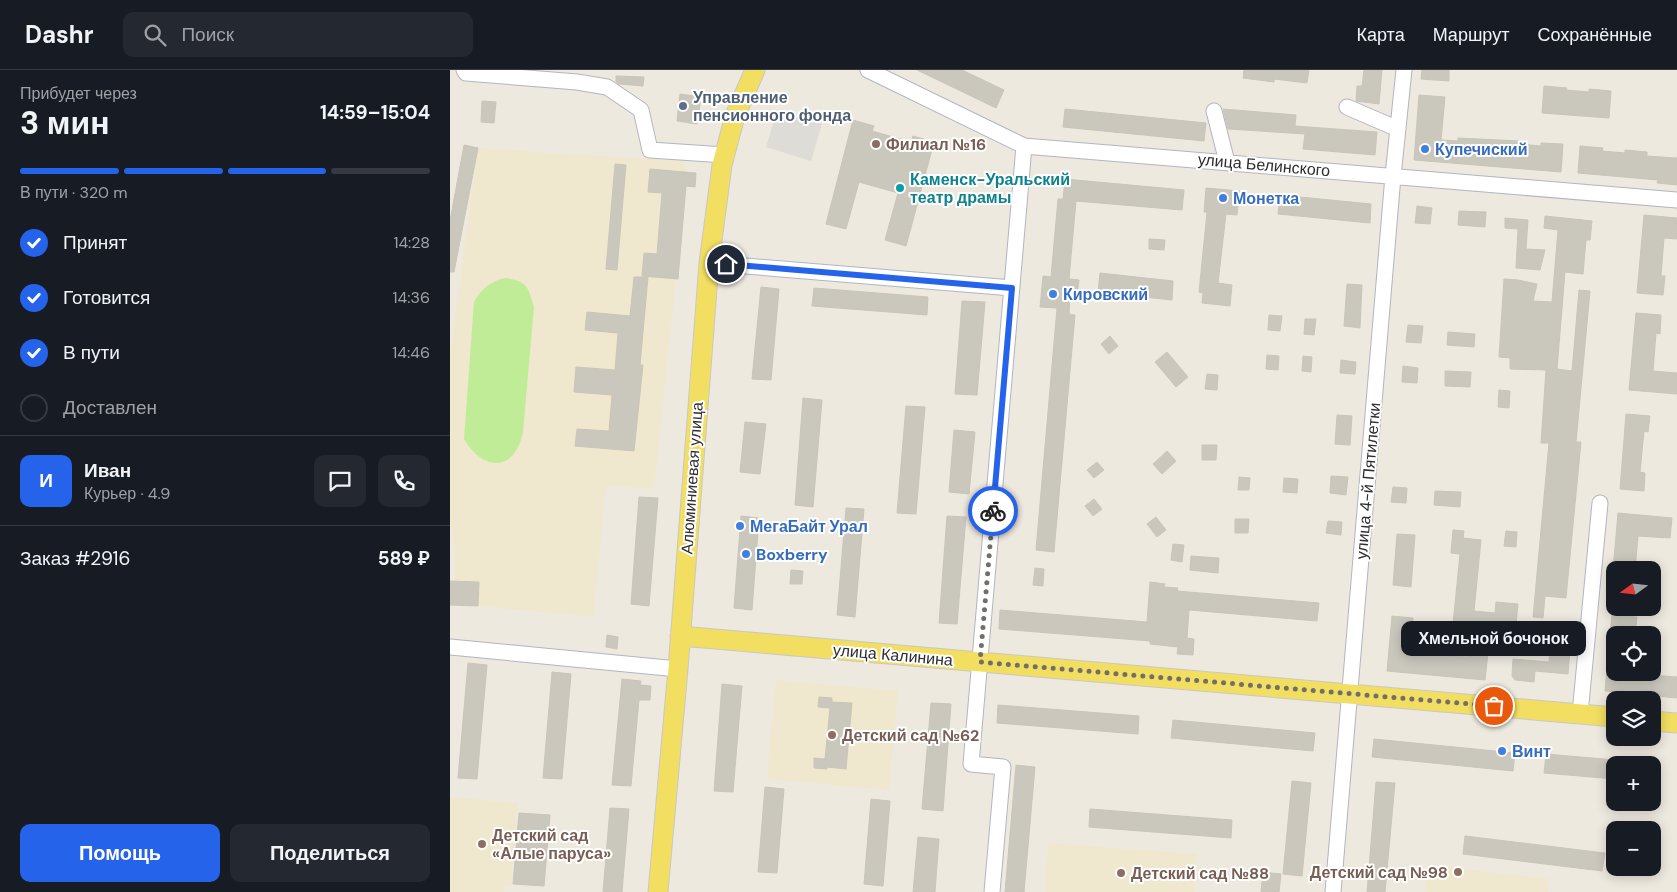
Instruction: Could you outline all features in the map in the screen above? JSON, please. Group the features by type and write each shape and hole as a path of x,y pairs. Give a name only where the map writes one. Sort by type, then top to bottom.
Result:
{"main road":[{"name":"Алюминиевая улица","path":"658,892 678,669 709,263 724,155 735,116 755,70"},
{"name":"улица Калинина","path":"680,636 1606,716"},
{"path":"1661,722 1677,723"}],"street":[{"name":"улица Белинского","path":"868,70 1024,146 1677,200"},
{"name":"улица 4-й Пятилетки","path":"1333,892 1404,70"},
{"path":"465,72 577,76 607,87 641,110 650,150 724,155"},
{"path":"1347,107 1398,129"},
{"path":"1214,111 1227,162"},
{"path":"992,892 1003,766 971,764 1024,146"},
{"path":"709,263 1012,288"},
{"path":"1580,714 1600,503"},
{"path":"450,647 678,669"}],"shaded area":[{"path":"777,111 822,124 811,161 766,147"},
{"path":"478,148 683,161 687,172 654,489 606,486 593,617 478,606 479,582 455,581 455,557 450,514 450,353"},
{"name":"Детский сад №62","path":"776,680 898,691 889,790 767,779"},
{"name":"Детский сад «Алые паруса»","path":"450,797 518,803 511,885 504,885 504,892 450,892"},
{"name":"Детский сад №88","path":"1048,843 1197,854 1194,892 1045,892"},
{"name":"Детский сад №98","path":"1428,865 1549,879 1548,892 1425,892"}],"green space":[{"path":"505,278 513,279 526,286 534,307 523,432 519,445 513,455 498,463 489,462 480,457 464,439 474,302 487,286"}],"building":[{"path":"917,70 962,70 1004,90 996,108"},
{"path":"1244,70 1309,70 1307,83 1274,79 1274,82 1243,78"},
{"path":"1364,70 1382,70 1379,104 1356,101 1357,86 1362,86"},
{"path":"1422,70 1449,70 1449,81 1421,79"},
{"path":"616,76 644,77 643,86 619,84 616,82"},
{"path":"1544,86 1589,92 1589,89 1611,91 1609,118 1542,113"},
{"path":"680,94 701,97 697,124 677,121"},
{"path":"1419,95 1445,97 1441,140 1458,141 1458,138 1519,141 1518,144 1541,146 1541,143 1563,144 1561,172 1414,160"},
{"path":"482,101 496,102 494,123 481,122"},
{"path":"1065,109 1206,123 1204,141 1063,127"},
{"path":"1223,109 1296,115 1295,126 1377,132 1375,155 1303,149 1305,134 1228,129"},
{"name":"Каменск-Уральский театр драмы","path":"853,120 874,126 872,131 911,142 913,136 934,142 906,246 885,240 898,193 859,182 846,229 826,224"},
{"path":"464,145 478,148 454,272 450,272 450,221"},
{"path":"1580,146 1603,148 1602,151 1625,153 1625,150 1647,152 1647,156 1677,158 1677,185 1657,183 1658,180 1578,173"},
{"path":"615,164 626,165 617,270 606,269"},
{"path":"650,169 696,173 695,187 686,186 678,279 642,276 644,253 657,254 662,193 648,192"},
{"path":"1065,179 1184,190 1182,210 1076,201 1069,279 1079,280 1077,296 1070,295 1069,314 1075,315 1054,552 1036,550 1057,308 1040,307 1043,276 1051,277 1058,199 1063,199"},
{"path":"1206,188 1240,191 1237,215 1226,214 1218,283 1232,285 1230,306 1202,303 1203,293 1199,292 1207,212 1204,212"},
{"path":"1280,195 1371,204 1370,223 1278,214"},
{"path":"1417,206 1432,208 1430,224 1415,223"},
{"path":"1459,211 1486,212 1485,227 1458,225"},
{"path":"1644,215 1677,218 1677,239 1664,238 1661,276 1665,276 1663,295 1637,293"},
{"path":"1545,216 1592,221 1590,240 1586,240 1583,274 1565,272 1557,369 1572,371 1579,290 1590,291 1576,442 1581,442 1566,598 1545,596 1543,618 1533,617 1549,443 1541,443 1546,370 1510,369 1510,358 1499,357 1504,279 1537,284 1533,301 1552,302 1558,230 1544,228"},
{"path":"1505,218 1528,220 1526,249 1545,250 1540,270 1516,268 1518,229 1505,228"},
{"path":"1149,239 1165,240 1164,250 1149,249"},
{"path":"1100,273 1173,281 1172,300 1098,292"},
{"path":"634,277 648,277 640,365 643,365 634,451 575,446 577,429 609,431 612,395 574,392 576,367 615,370 618,333 585,330 587,312 630,316"},
{"path":"1347,284 1362,285 1360,328 1344,326"},
{"path":"761,287 779,289 771,380 752,379"},
{"path":"814,288 928,297 927,315 812,306"},
{"path":"962,301 985,302 977,395 955,394"},
{"path":"1636,313 1661,315 1660,334 1656,333 1653,371 1677,373 1677,394 1629,390"},
{"path":"1269,315 1282,316 1280,331 1268,330"},
{"path":"1305,319 1316,319 1314,335 1304,334"},
{"path":"1408,325 1423,326 1421,343 1406,342"},
{"path":"1448,332 1475,334 1474,347 1447,345"},
{"path":"1110,336 1118,346 1109,354 1101,344"},
{"path":"1167,352 1188,377 1176,387 1155,362"},
{"path":"1267,355 1279,356 1278,370 1266,369"},
{"path":"1303,356 1312,357 1311,372 1302,371"},
{"path":"1341,360 1356,362 1355,374 1340,373"},
{"path":"1403,366 1418,368 1417,383 1402,382"},
{"path":"1445,371 1471,372 1470,387 1445,386"},
{"path":"1207,374 1218,375 1217,390 1205,389"},
{"path":"1499,390 1510,391 1509,408 1498,407"},
{"path":"803,398 822,400 813,507 795,505"},
{"path":"906,406 925,407 916,514 897,513"},
{"path":"1626,414 1650,416 1648,432 1644,431 1640,472 1645,473 1644,491 1620,489"},
{"path":"1337,415 1352,416 1350,445 1335,444"},
{"path":"745,422 766,424 760,474 740,472"},
{"path":"954,430 975,432 969,494 949,492"},
{"path":"1202,445 1217,445 1216,460 1202,460"},
{"path":"1167,451 1176,461 1162,474 1153,464"},
{"path":"1097,462 1104,470 1094,478 1087,470"},
{"path":"1331,476 1348,477 1346,495 1330,493"},
{"path":"1239,477 1250,478 1249,490 1238,490"},
{"path":"1284,478 1298,479 1297,493 1283,492"},
{"path":"1393,487 1407,488 1406,503 1391,502"},
{"path":"1435,491 1461,492 1460,507 1434,505"},
{"path":"639,497 658,498 649,606 631,604"},
{"path":"1094,499 1102,509 1093,516 1085,506"},
{"path":"846,508 864,509 855,617 837,615"},
{"path":"1618,513 1672,518 1670,538 1638,536 1636,561 1614,561"},
{"path":"741,516 759,518 752,610 734,608"},
{"path":"947,516 966,517 957,624 939,623"},
{"path":"1156,517 1166,530 1157,537 1147,524"},
{"path":"1235,519 1249,519 1248,533 1235,533"},
{"path":"1328,521 1342,522 1341,535 1326,533"},
{"path":"1453,530 1464,531 1463,538 1481,540 1474,611 1495,613 1496,602 1518,604 1515,634 1494,632 1494,628 1453,624 1460,554 1451,553"},
{"path":"1506,531 1517,532 1516,547 1504,546"},
{"path":"1397,534 1415,535 1411,587 1393,585"},
{"path":"1173,544 1184,545 1182,562 1171,560"},
{"path":"1191,556 1219,558 1218,573 1190,570"},
{"path":"1035,568 1044,569 1043,586 1033,585"},
{"path":"791,570 803,571 802,584 790,584"},
{"path":"450,581 479,582 478,606 450,605"},
{"path":"1150,582 1165,584 1164,587 1178,588 1177,591 1319,603 1317,621 1189,610 1187,638 1194,639 1193,655 1177,654 1178,647 1150,644 1150,641 999,629 1000,610 1147,622"},
{"path":"1392,616 1413,618 1411,652 1468,657 1468,650 1488,652 1485,680 1387,671"},
{"path":"1612,616 1637,617 1636,626 1611,626"},
{"path":"607,635 618,637 617,649 606,647"},
{"path":"1551,635 1571,637 1568,674 1535,671 1534,682 1515,680 1512,676 1513,659 1549,662"},
{"path":"468,663 487,665 477,779 458,778"},
{"path":"552,672 571,674 562,779 543,778"},
{"path":"1661,676 1677,677 1677,698 1661,696 1661,691 1605,691 1606,680 1661,681"},
{"path":"622,679 641,681 640,685 651,686 650,700 639,700 631,786 612,785"},
{"path":"722,684 742,686 733,792 714,791"},
{"path":"819,697 832,698 832,702 852,703 846,769 814,768 814,758 825,759 830,708 818,707"},
{"path":"931,703 951,704 943,811 922,809"},
{"path":"998,705 1139,716 1138,734 997,723"},
{"path":"1173,720 1315,733 1313,751 1171,738"},
{"path":"1374,739 1515,753 1513,771 1372,757"},
{"path":"1546,754 1606,759 1606,778 1544,773"},
{"path":"1016,765 1035,767 1024,892 1005,892"},
{"path":"1292,781 1311,783 1302,876 1283,874"},
{"path":"1376,782 1395,783 1385,892 1367,892"},
{"path":"765,787 784,789 777,873 758,872"},
{"path":"871,799 890,801 883,886 864,884"},
{"path":"610,808 629,809 622,892 603,892"},
{"path":"1090,809 1232,820 1231,838 1089,827"},
{"path":"519,813 550,815 544,886 513,884"},
{"path":"1465,836 1605,853 1602,871 1463,854"},
{"path":"918,837 939,839 935,892 913,892"},
{"path":"1263,872 1281,874 1279,892 1261,892"}],"way so far":[{"path":"993,511 980,662 1494,706"}],"place":[{"name":"Управление пенсионного фонда","path":"683,106"},
{"name":"Филиал №16","path":"876,144"},
{"name":"Купечиский","path":"1425,149"},
{"name":"Каменск-Уральский театр драмы","path":"900,188"},
{"name":"Монетка","path":"1223,198"},
{"name":"Кировский","path":"1053,294"},
{"name":"МегаБайт Урал","path":"740,526"},
{"name":"Boxberry","path":"746,554"},
{"name":"Хмельной бочонок","path":"1494,706"},
{"name":"Детский сад №62","path":"832,735"},
{"name":"Винт","path":"1502,751"},
{"name":"Детский сад «Алые паруса»","path":"482,844"},
{"name":"Детский сад №98","path":"1458,872"},
{"name":"Детский сад №88","path":"1121,873"}],"route":[{"path":"726,264 1012,288 993,511"}]}
